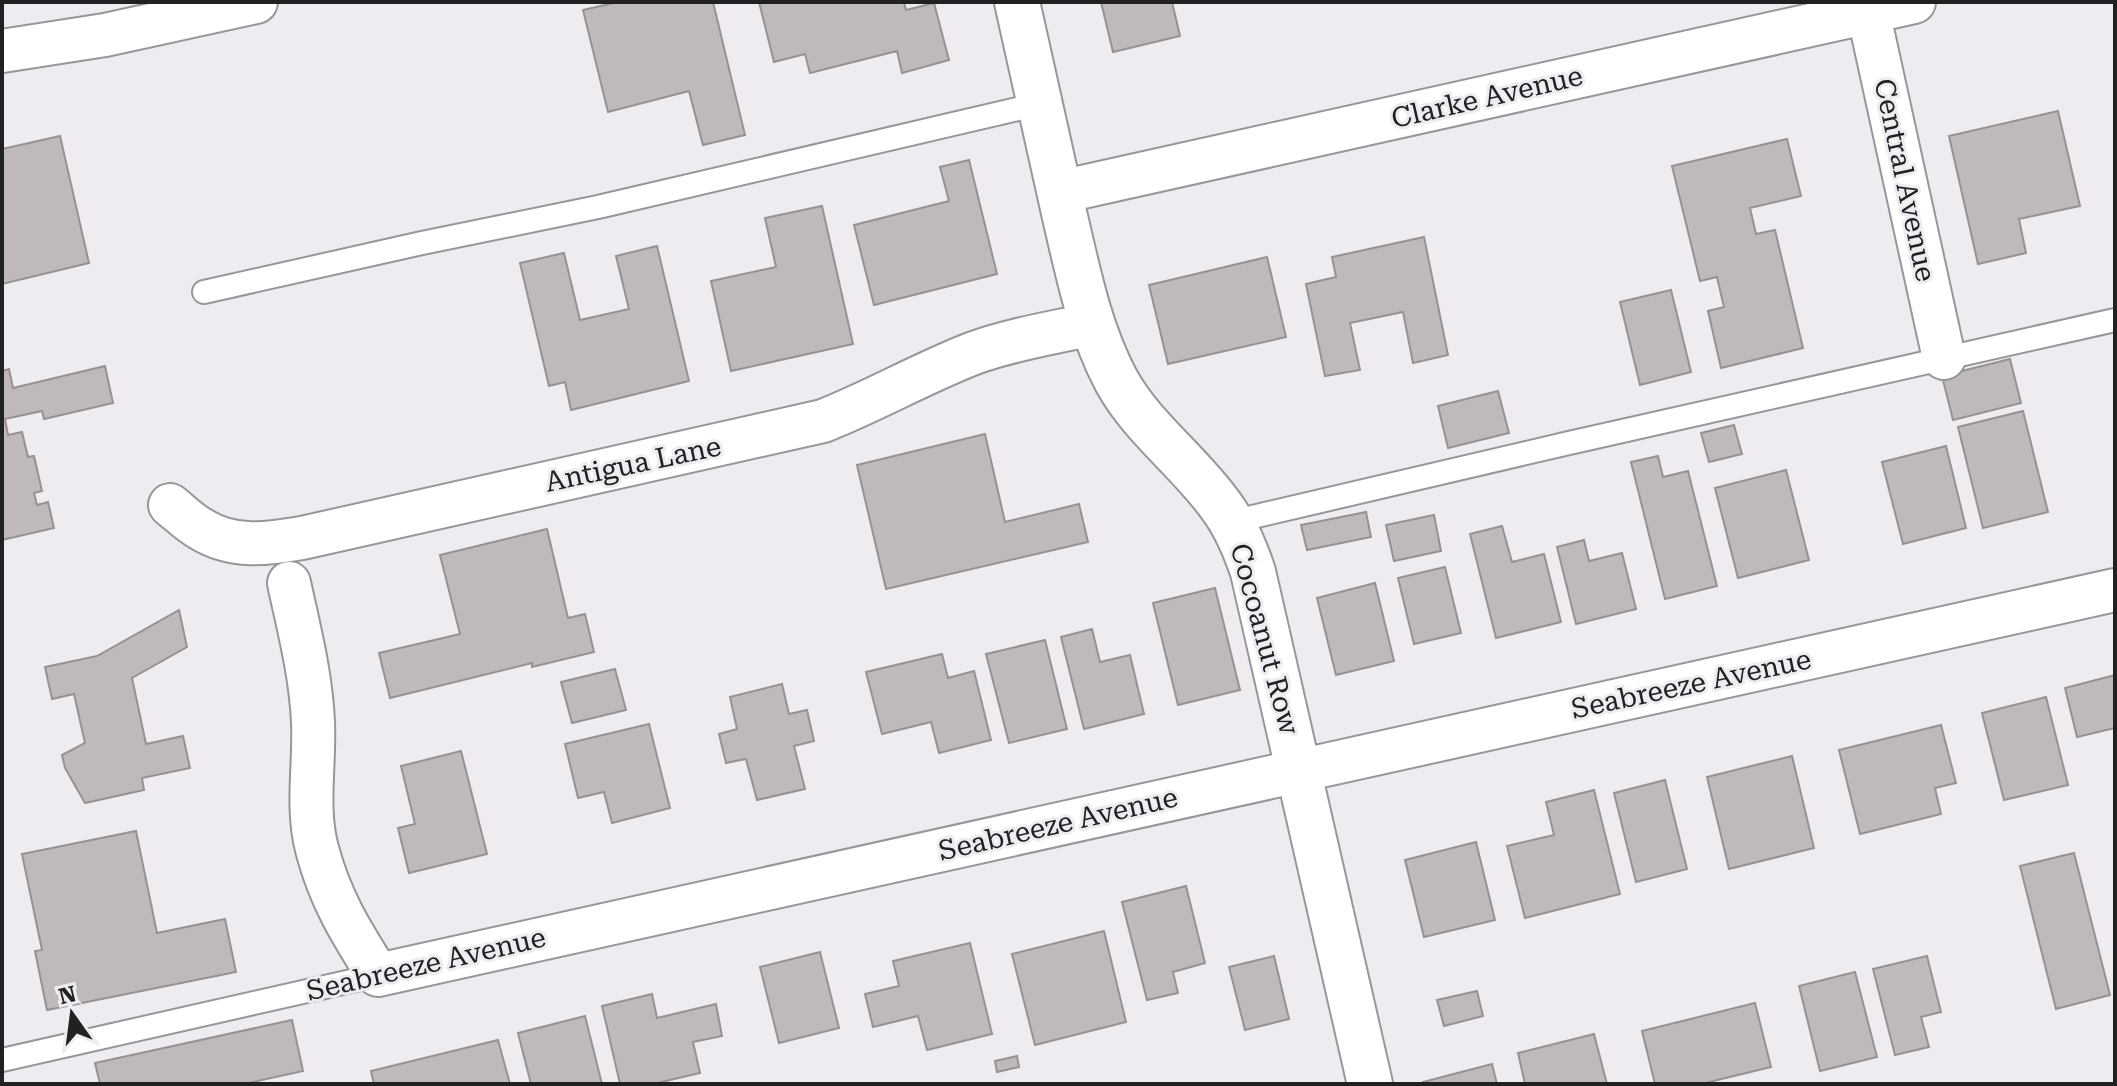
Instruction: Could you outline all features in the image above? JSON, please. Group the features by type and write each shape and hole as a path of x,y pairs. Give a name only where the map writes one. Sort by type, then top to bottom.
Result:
{"street":[{"path":"2,51 105,35 256,2"},
{"name":"Cocoanut Row","path":"1017,2 1092,324 1125,395 1139,415 1208,489 1240,537 1253,572 1370,1084"},
{"name":"Clarke Avenue","path":"1060,192 1868,7 1914,2"},
{"name":"Central Avenue","path":"1868,7 1944,358"},
{"name":"Antigua Lane","path":"170,505 199,528 237,543 258,544 302,538 793,429 846,412 974,353 1092,324"},
{"path":"289,583 311,693 314,723 312,820 316,845 330,892 378,975"},
{"name":"Seabreeze Avenue","path":"378,975 2115,590"}],"lane":[{"path":"204,292 598,207 1039,104"},
{"path":"1231,522 2115,320"},
{"name":"Seabreeze Avenue","path":"2,1060 378,975"}],"building":[{"path":"618,2 713,2 745,135 703,145 689,91 608,112 583,10"},
{"path":"759,2 904,2 906,10 934,3 949,60 902,73 897,51 810,73 805,54 774,62"},
{"path":"1101,2 1172,2 1180,36 1113,52"},
{"path":"2058,111 2080,206 2019,219 2026,253 1978,264 1949,136"},
{"path":"60,136 89,263 2,284 2,149"},
{"path":"1787,139 1801,196 1750,208 1756,234 1775,230 1803,348 1721,368 1708,311 1724,307 1717,277 1700,281 1672,166"},
{"path":"969,160 997,274 874,305 854,225 949,201 940,167"},
{"path":"822,206 853,344 731,371 711,281 776,267 765,218"},
{"path":"1424,237 1448,355 1413,363 1403,312 1350,323 1360,370 1325,376 1306,284 1336,277 1332,257"},
{"path":"657,246 689,381 571,410 565,382 549,386 520,263 564,253 580,320 629,309 616,256"},
{"path":"1267,257 1286,337 1168,364 1149,285"},
{"path":"1671,290 1691,372 1640,385 1620,302"},
{"path":"2010,359 2021,403 1953,420 1942,376"},
{"path":"105,366 113,403 44,419 42,411 5,419 8,435 22,432 28,457 34,456 42,491 34,493 37,505 48,502 54,528 2,540 2,371 9,369 13,388"},
{"path":"1498,391 1509,433 1448,448 1438,406"},
{"path":"2023,411 2048,512 1983,528 1958,427"},
{"path":"1734,425 1742,454 1709,462 1701,433"},
{"path":"985,434 1005,522 1079,504 1088,542 886,589 857,465"},
{"path":"1946,446 1966,528 1903,544 1882,462"},
{"path":"1658,456 1663,477 1688,471 1717,586 1665,599 1631,462"},
{"path":"1786,470 1809,560 1738,578 1715,488"},
{"path":"1366,512 1371,537 1307,550 1301,525"},
{"path":"1434,515 1441,551 1394,561 1386,525"},
{"path":"1502,526 1512,562 1544,554 1561,622 1496,638 1470,534"},
{"path":"547,529 568,618 585,614 594,652 532,667 532,663 390,698 379,653 460,634 440,555"},
{"path":"1584,540 1589,561 1622,553 1636,609 1576,624 1557,547"},
{"path":"1445,567 1461,633 1414,644 1398,578"},
{"path":"1375,583 1394,661 1336,675 1317,598"},
{"path":"1215,588 1240,690 1178,705 1153,603"},
{"path":"179,610 187,647 132,678 146,744 183,736 190,768 142,778 144,790 85,803 65,768 62,755 85,743 74,694 52,699 45,667 97,656"},
{"path":"1092,629 1100,662 1130,655 1144,714 1084,729 1061,637"},
{"path":"1045,640 1067,729 1009,743 986,654"},
{"path":"942,654 948,678 974,671 991,740 939,753 931,722 882,734 866,672"},
{"path":"615,669 626,710 572,723 561,682"},
{"path":"2115,675 2115,728 2077,737 2065,688"},
{"path":"782,684 789,714 807,710 814,741 794,746 805,789 757,800 746,759 726,763 719,734 737,729 730,697"},
{"path":"2046,697 2068,785 2004,800 1982,713"},
{"path":"649,724 670,808 612,823 604,792 578,798 565,744"},
{"path":"1941,725 1956,783 1935,788 1941,814 1860,834 1839,750"},
{"path":"461,751 487,854 409,873 398,828 415,824 401,766"},
{"path":"1792,756 1814,848 1729,869 1707,777"},
{"path":"1665,780 1687,869 1636,882 1614,793"},
{"path":"1594,790 1620,894 1525,918 1507,846 1554,835 1546,802"},
{"path":"136,831 157,933 225,919 236,972 47,1010 35,951 42,950 22,854"},
{"path":"1476,842 1495,920 1424,937 1405,860"},
{"path":"2074,853 2110,995 2056,1009 2020,866"},
{"path":"1186,886 1205,963 1173,972 1178,993 1147,1000 1122,902"},
{"path":"1104,931 1126,1022 1035,1045 1012,954"},
{"path":"970,943 992,1034 927,1050 918,1016 873,1027 865,994 899,986 893,961"},
{"path":"820,952 839,1028 779,1043 760,967"},
{"path":"1274,956 1289,1019 1245,1030 1229,967"},
{"path":"1927,956 1941,1012 1921,1017 1929,1047 1895,1055 1873,969"},
{"path":"1855,972 1877,1057 1820,1071 1799,986"},
{"path":"1477,991 1483,1016 1444,1026 1437,1000"},
{"path":"652,994 657,1018 716,1004 722,1036 693,1042 700,1073 653,1084 620,1084 602,1006"},
{"path":"1755,1003 1771,1067 1701,1084 1655,1084 1642,1031"},
{"path":"585,1016 602,1084 531,1084 518,1033"},
{"path":"292,1020 303,1071 244,1084 100,1084 95,1063"},
{"path":"1594,1034 1607,1084 1525,1084 1518,1053"},
{"path":"498,1040 510,1084 374,1084 371,1071"},
{"path":"1017,1056 1019,1067 997,1072 995,1061"},
{"path":"1492,1064 1497,1084 1423,1084 1423,1082"}]}
